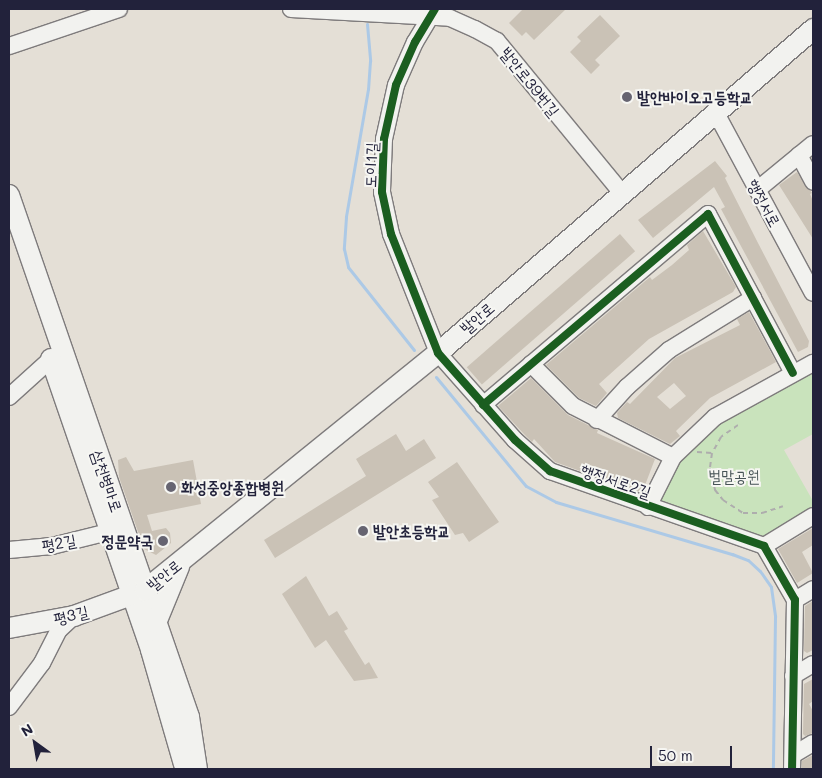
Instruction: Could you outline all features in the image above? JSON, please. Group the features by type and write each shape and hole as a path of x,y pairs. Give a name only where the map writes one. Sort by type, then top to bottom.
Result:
{"main road":[{"name":"발안로","path":"139,594 438,353 813,30"},
{"name":"삼천병마로","path":"9,195 134,558 139,594 185,769"},
{"name":"삼천병마로","path":"9,237 108,532 139,594 156,623 189,717 197,769"},
{"path":"134,558 152,567 178,563"},
{"path":"156,623 178,563"},
{"name":"평3길","path":"9,628 74,616 139,594"}],"street":[{"path":"9,46 118,9"},
{"name":"발안로39번길","path":"291,9 433,13 450,18 497,41 622,193"},
{"name":"도이1길","path":"433,13 415,42 396,85 384,139 382,192 391,234 438,353"},
{"name":"행정서로","path":"716,112 813,293"},
{"path":"758,190 813,144"},
{"path":"799,155 813,181"},
{"path":"483,405 708,214 793,373"},
{"path":"597,420 627,387 669,350 753,298"},
{"name":"행정서로2길","path":"438,353 483,405 550,471 764,546"},
{"path":"10,394 51,359"},
{"name":"행정서로2길","path":"648,506 673,457 715,417 813,363"},
{"path":"531,364 559,394 597,420 673,457"},
{"path":"792,762 795,600 764,546 813,516"},
{"name":"평2길","path":"9,550 52,546 108,532"},
{"path":"795,600 813,589"},
{"path":"9,707 42,663 58,631 74,616"},
{"path":"793,676 813,664"},
{"path":"792,762 813,743"}],"path":[{"path":"738,425 722,437 712,453 711,478 715,490 727,504 743,513 762,513 783,506"}],"green space":[{"name":"벌말공원","path":"813,363 813,434 784,450 813,501 813,516 764,546 648,507 673,457 715,417"}],"building":[{"path":"523,9 566,9 534,40 526,32 522,36 509,23"},
{"path":"600,15 620,36 595,60 600,65 591,74 570,52 581,41 577,37"},
{"path":"715,161 727,176 725,178 809,341 808,347 798,352 721,209 725,207 714,187 653,238 638,220"},
{"path":"797,172 812,193 810,194 813,201 813,239 779,185"},
{"path":"703,231 736,287 733,292 649,339 599,384 607,393 596,406 579,398 546,365 650,277 652,280 672,265 689,250 687,245"},
{"path":"620,234 635,251 482,385 467,367"},
{"path":"749,312 776,362 710,398 676,431 680,436 670,444 618,418 617,413 627,402 630,404 675,358 740,325 737,319","holes":["674,383 686,396 670,409 657,397"]},
{"path":"531,378 568,415 598,430 597,433 655,459 642,493 555,462 534,439 532,442 523,433 498,406"},
{"path":"396,434 406,451 424,439 436,458 275,558 264,540 366,476 356,459"},
{"path":"126,457 134,471 193,460 201,504 147,515 152,531 166,528 170,533 171,543 156,555 144,549 119,477 118,460"},
{"path":"457,462 499,522 469,542 463,533 455,535 432,500 439,497 428,482"},
{"path":"813,528 813,545 802,552 813,573 797,583 778,549"},
{"path":"306,576 329,616 337,611 348,629 344,631 365,665 369,662 378,678 354,681 326,640 315,648 282,594"},
{"path":"813,601 813,650 807,653 804,651 805,606"},
{"path":"813,679 813,701 809,704 813,711 813,733 805,736 803,734 804,684"},
{"path":"813,755 813,769 802,769 802,761"}],"waterway":[{"path":"367,24 370,61 368,89 346,217 344,249 348,267 414,350"},
{"path":"436,377 526,486 556,502 732,554 748,560 760,571 771,587 775,617 773,769"}],"cycle path":[{"path":"435,9 415,42 396,85 384,139 382,192 391,234 438,353 515,440 550,471 764,546 795,600 792,769"},
{"path":"483,405 708,214 793,373"}],"place":[{"name":"발안바이오고등학교","path":"627,97"},
{"name":"화성중앙종합병원","path":"171,487"},
{"name":"발안초등학교","path":"363,531"},
{"name":"정문약국","path":"163,541"}]}
